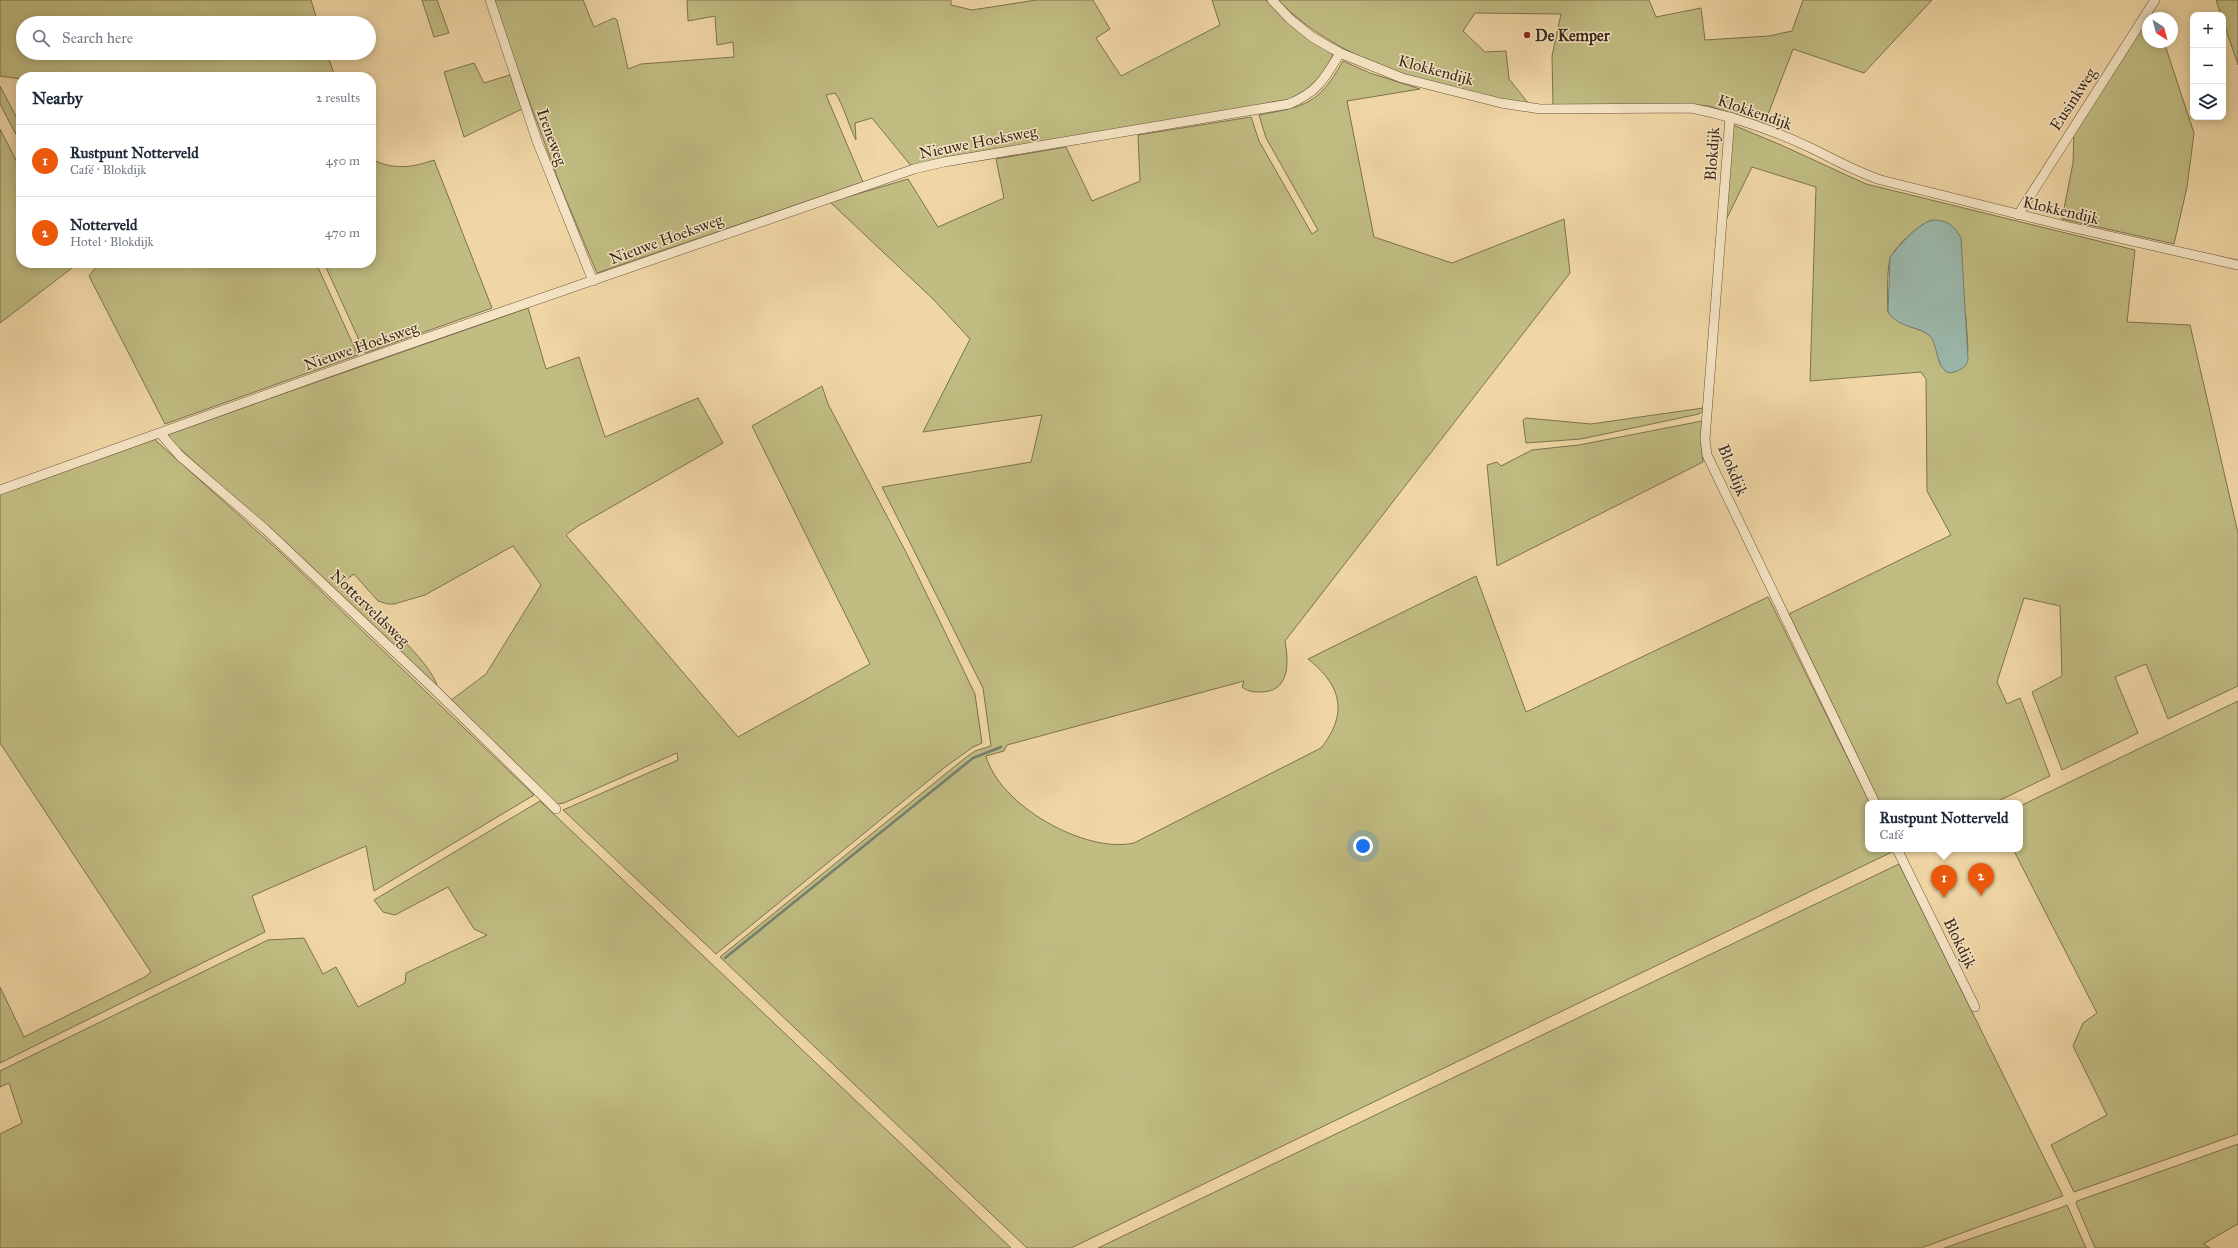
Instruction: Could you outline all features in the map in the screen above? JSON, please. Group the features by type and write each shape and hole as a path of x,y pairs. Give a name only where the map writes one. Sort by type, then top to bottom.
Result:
{"street":[{"name":"Ireneweg","path":"490,0 537,141 593,281"},
{"name":"Klokkendijk","path":"1272,0 1290,19 1312,37 1340,53 1402,78 1501,103 1540,109 1691,108 1730,117 1810,148 1857,172 1881,180 2018,215 2238,264"},
{"name":"Eusinkweg","path":"2018,215 2155,0"},
{"name":"Nieuwe Hoeksweg","path":"0,490 771,218 926,166 1289,104 1302,99 1319,86 1340,53"},
{"name":"Blokdijk","path":"1730,117 1705,439 1707,455 1873,800"},
{"name":"Notterveldsweg","path":"160,433 180,456 265,529 556,809"},
{"name":"Blokdijk","path":"1898,852 1975,1007"}],"shaded area":[{"path":"0,0 311,0 316,16 16,16 16,60 329,60 333,72 16,72 16,78 0,76"},
{"path":"422,0 437,0 449,33 434,37"},
{"path":"492,0 583,0 594,27 614,18 617,20 628,69 641,64 734,57 733,42 717,45 715,16 688,21 687,0 951,0 951,5 972,10 1036,0 1093,0 1110,29 1096,38 1121,76 1220,25 1212,0 1266,0 1280,14 1333,55 1319,80 1297,98 912,167 872,118 855,123 856,140 838,97 835,93 826,95 863,182 597,273 562,190"},
{"path":"1278,0 1649,0 1656,17 1701,8 1705,40 1769,36 1792,31 1803,0 1932,0 1864,73 1793,49 1764,125 1709,106 1686,104 1553,106 1552,56 1561,14 1475,13 1463,31 1485,52 1506,51 1509,79 1529,104 1463,92 1394,71 1331,41 1303,22"},
{"path":"2216,0 2238,0 2238,65 2226,30 2226,12 2220,12"},
{"path":"2142,24 2142,48 2166,48 2194,133 2187,187 2174,244 2062,219 2073,163 2074,131"},
{"path":"1343,61 1370,73 1420,89 1347,101 1374,237 1452,263 1564,219 1570,273 1285,641 1287,667 1282,682 1277,688 1269,691 1252,691 1242,687 1244,681 1007,745 1004,751 986,756 994,774 1008,792 1026,808 1046,822 1069,833 1092,841 1114,844 1134,843 1321,748 1330,735 1335,723 1338,711 1337,700 1334,689 1328,679 1308,659 1476,576 1526,712 1768,597 1869,800 1865,800 1865,852 1892,852 1071,1248 1027,1248 720,957 965,758 975,751 991,746 983,688 882,487 1031,462 1042,415 923,432 970,339 934,300 830,202 908,179 938,227 1004,198 996,159 1066,147 1092,201 1140,181 1138,135 1251,117 1259,141 1312,234 1318,230 1266,138 1259,115 1300,106 1318,95 1334,76"},
{"path":"474,63 484,83 510,75 522,109 464,137 444,72"},
{"path":"0,86 16,116 16,134 0,104"},
{"path":"1733,125 1866,184 2135,250 2127,322 2190,325 2238,533 2238,686 2168,719 2146,664 2115,677 2138,733 2062,770 2032,692 2062,676 2060,606 2024,598 1997,682 2007,704 2020,698 2050,776 2000,800 1879,800 1789,614 1951,535 1927,491 1926,379 1921,372 1810,381 1816,187 1752,167 1726,220","holes":["1932,220 1966,317 1968,351 1941,366 1933,339 1924,332 1899,322 1888,312 1887,292 1891,256 1909,235"]},
{"path":"0,129 16,160 16,268 72,268 0,323"},
{"path":"434,160 492,308 365,353 326,268 376,268 376,162 402,167 418,165"},
{"path":"1932,220 1950,224 1961,238 1968,359 1964,367 1952,373 1946,371 1942,367 1930,336 1920,330 1898,322 1888,312 1890,257 1914,231"},
{"path":"95,268 318,268 358,355 165,424 89,276"},
{"path":"528,308 546,369 579,357 605,437 698,398 723,443 578,526 566,535 738,737 870,664 752,426 822,386 828,404 909,558 975,694 982,743 973,747 944,768 716,954 563,810 678,760 677,753 564,803 557,804 450,701 486,674 541,585 513,546 425,595 394,604 378,601 354,574 343,582 424,663 433,677 438,689 281,540 167,437 168,434"},
{"path":"1703,408 1703,411 1699,414 1581,439 1526,443 1523,420 1526,418 1591,424"},
{"path":"1702,421 1701,443 1703,462 1497,566 1487,465 1497,462 1501,466 1532,450 1579,445"},
{"path":"154,439 279,551 534,795 374,891 366,846 252,896 265,932 0,1063 0,987 24,1037 145,977 151,972 0,743 0,494"},
{"path":"2238,701 2238,1134 2074,1192 2051,1145 2107,1115 2073,1046 2083,1023 2097,1013 2015,852 2023,852 2023,805"},
{"path":"540,801 1011,1248 0,1248 0,1134 22,1123 9,1083 0,1087 0,1071 268,940 304,938 323,974 336,967 358,1007 405,983 406,973 487,935 474,929 448,887 395,915 383,912 374,900"},
{"path":"1899,864 2063,1196 1921,1248 1098,1248"},
{"path":"2238,1144 2238,1224 2203,1244 2210,1248 2095,1248 2076,1203 2077,1201"},
{"path":"2067,1205 2086,1248 1944,1248 2060,1208"}],"waterway":[{"path":"725,958 973,758 1001,747"}],"place":[{"name":"De Kemper","path":"1527,35"},
{"name":"Notterveld","path":"1981,896"},
{"name":"Rustpunt Notterveld","path":"1944,898"}]}
